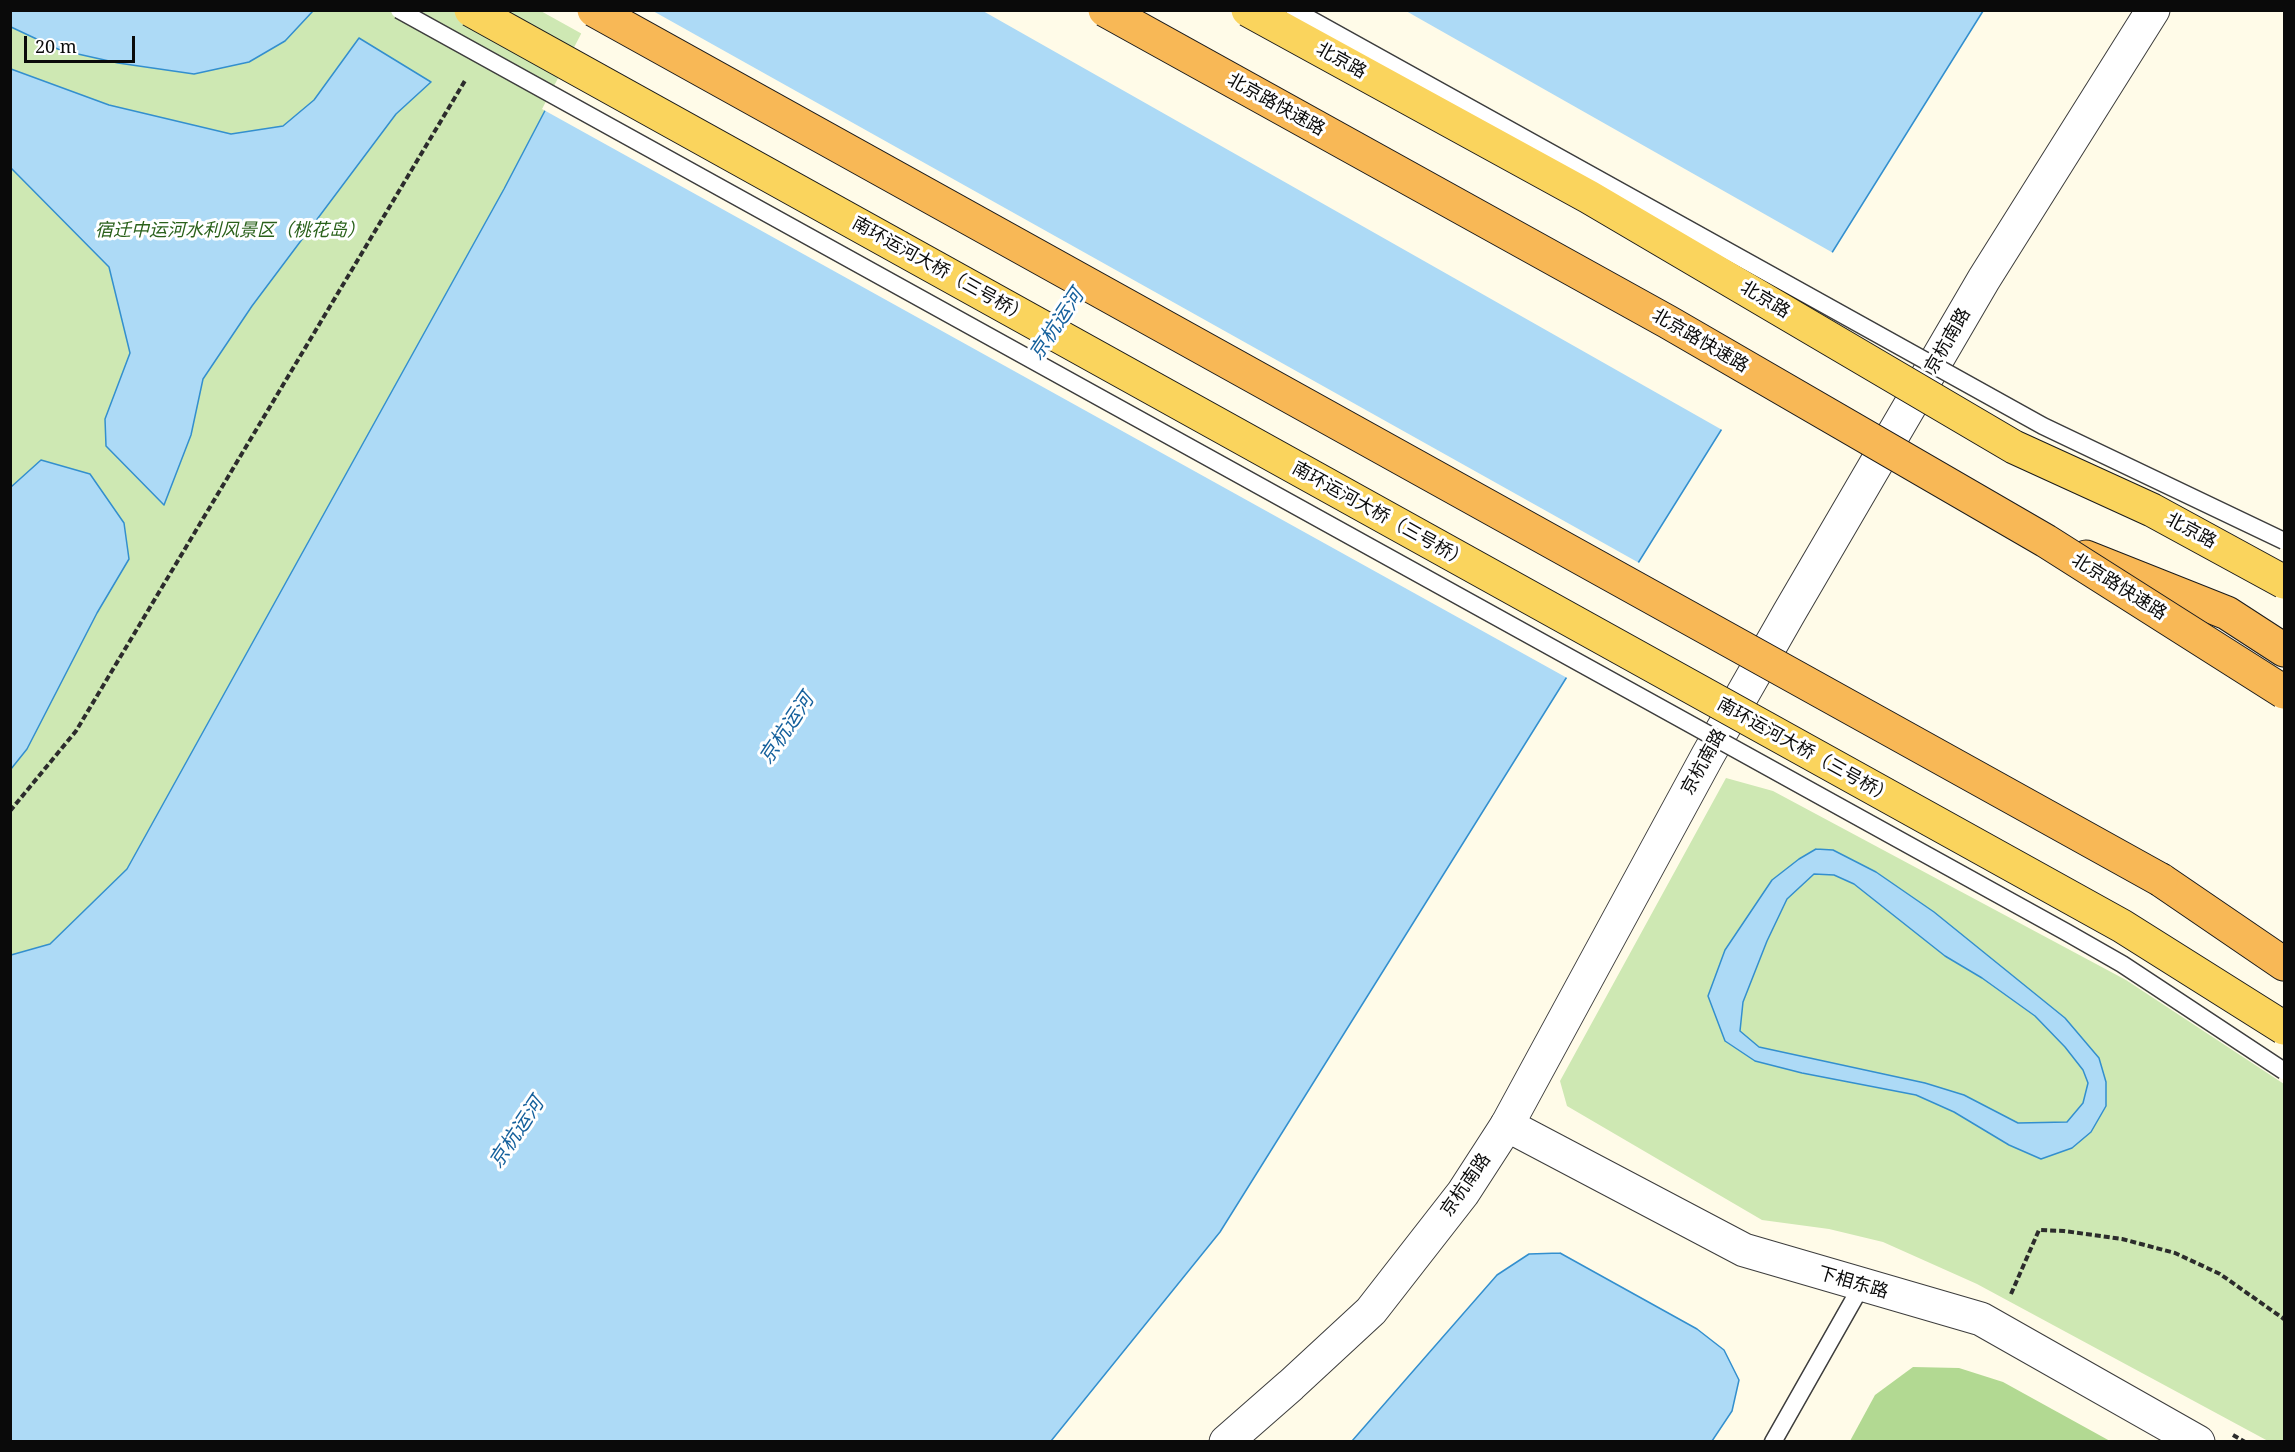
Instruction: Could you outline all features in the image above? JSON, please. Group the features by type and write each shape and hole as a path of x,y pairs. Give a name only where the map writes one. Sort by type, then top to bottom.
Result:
{"highway":[{"path":"594,10 2284,948"},
{"name":"北京路快速路","path":"1105,10 1668,322 2046,541 2284,692"},
{"path":"2046,541 2227,613 2284,650"},
{"path":"2161,880 2284,964"}],"main road":[{"name":"南环运河大桥（三号桥）","path":"471,10 2111,921 2284,1028"},
{"name":"北京路","path":"1248,10 1589,196 2014,447 2152,510 2284,582"}],"street":[{"name":"京杭南路","path":"1226,1442 1292,1385 1371,1311 1463,1193 1507,1125 1708,755 1984,279 2153,10"},
{"name":"下相东路","path":"1507,1125 1744,1250 1981,1319 2198,1442"}],"lane":[{"path":"399,10 2066,932 2122,964 2284,1071"},
{"path":"1294,10 2043,426 2284,541"},
{"path":"1773,1442 1862,1285"}],"path":[{"path":"10,811 76,731 472,70"},
{"path":"1996,1328 2039,1230 2122,1239 2175,1253 2220,1274 2284,1319"}],"green space":[{"name":"宿迁中运河水利风景区（桃花岛）","path":"539,10 584,35 504,189 127,869 50,944 11,955 11,11"},
{"path":"1726,778 1773,791 2126,980 2284,1084 2284,1441 2268,1441 1977,1284 1883,1242 1829,1229 1762,1220 1567,1106 1560,1081"},
{"path":"1913,1367 1959,1368 2003,1382 2110,1441 1850,1441 1875,1395"}],"water":[{"path":"11,10 313,11 285,41 249,62 194,74 118,63 60,50 11,27"},
{"name":"京杭运河","path":"589,11 1983,11 1220,1232 1051,1441 11,1442 11,955 50,944 127,869 504,189 584,36"},
{"path":"359,38 431,82 396,114 252,306 203,379 191,435 164,505 106,446 105,419 130,353 109,267 11,168 11,69 109,105 231,134 283,126 314,100"},
{"path":"41,460 90,474 124,523 129,559 97,613 27,749 11,769 11,487"},
{"path":"1816,849 1833,850 1876,872 1934,912 2065,1018 2099,1058 2106,1082 2106,1106 2091,1132 2072,1148 2041,1159 2009,1145 1954,1112 1916,1095 1802,1073 1755,1061 1725,1041 1708,996 1725,950 1772,880","holes":["1814,874 1834,875 1854,884 1945,956 1982,978 2035,1016 2065,1047 2083,1070 2088,1083 2083,1103 2067,1122 2018,1123 1964,1095 1925,1083 1759,1047 1740,1031 1743,1002 1767,941 1787,899"]},
{"path":"1560,1253 1697,1329 1724,1350 1739,1380 1732,1411 1712,1441 1352,1441 1497,1275 1529,1254"}],"pier":[{"path":"586,10 653,11 1641,564 1569,679 542,109 581,34"},
{"path":"983,11 1406,11 1835,254 1724,431"}]}
